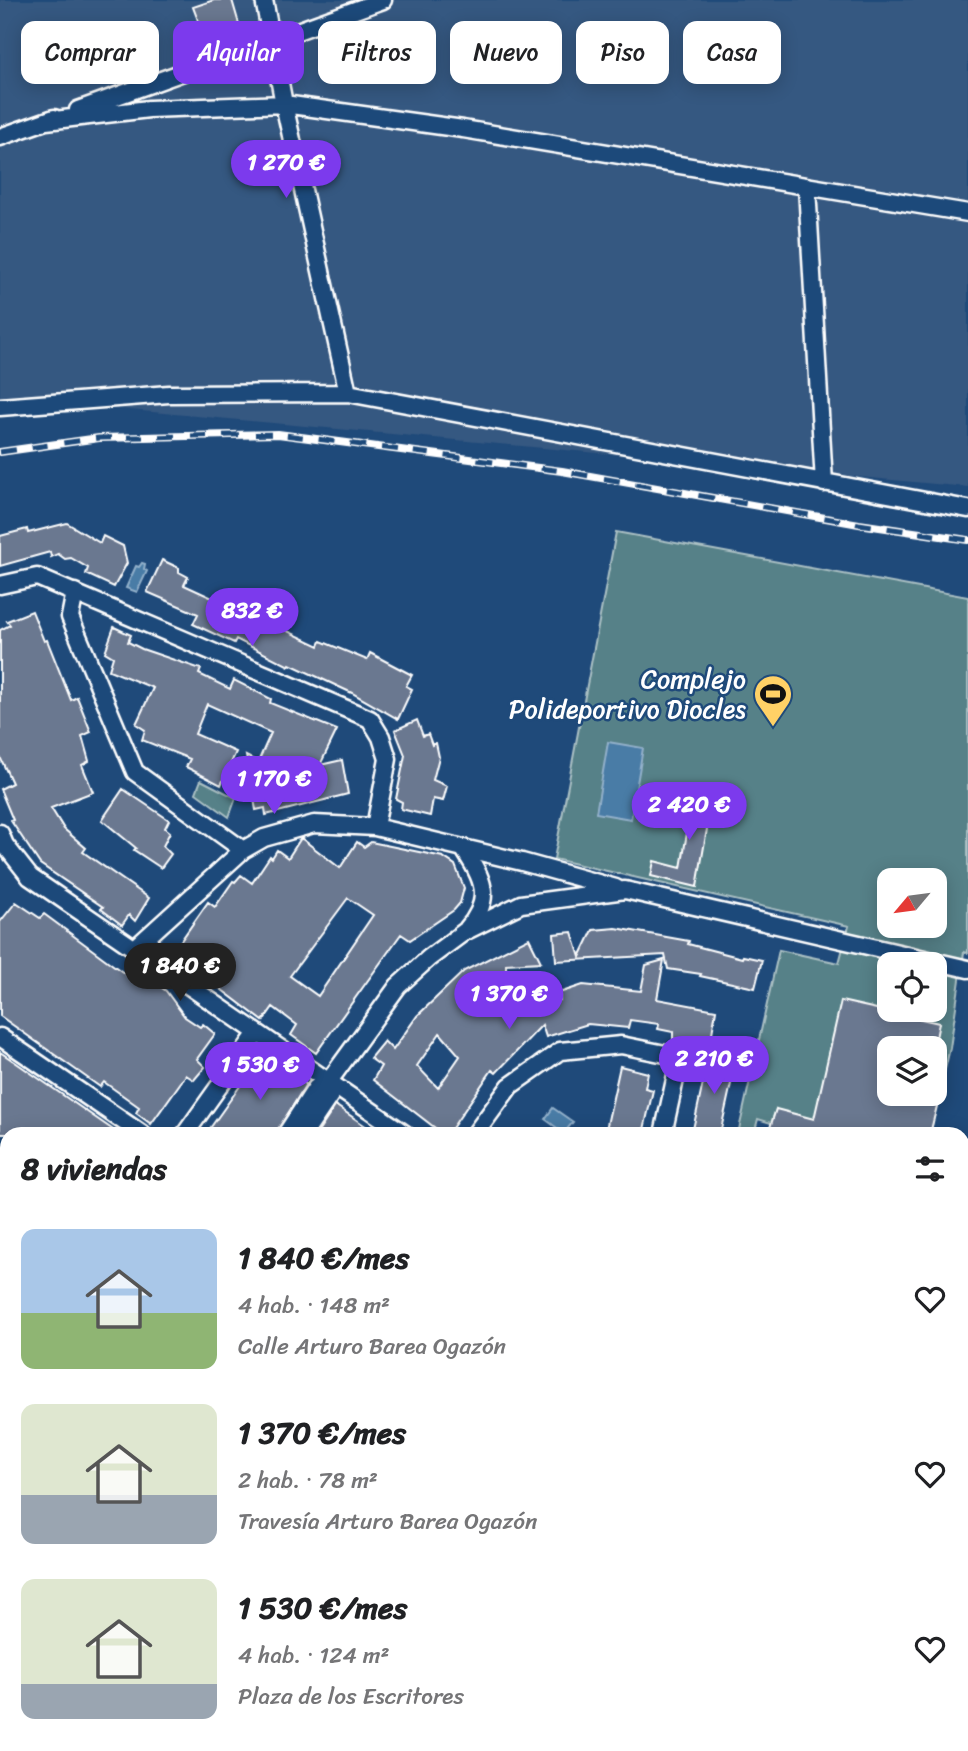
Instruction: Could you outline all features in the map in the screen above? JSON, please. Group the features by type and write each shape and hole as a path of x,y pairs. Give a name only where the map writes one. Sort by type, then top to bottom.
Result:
{"street":[{"path":"264,0 268,21"},
{"path":"304,28 383,0"},
{"path":"0,137 173,77"},
{"path":"280,84 348,393"},
{"path":"46,121 149,109 284,104 463,129 968,213"},
{"path":"807,187 824,484"},
{"path":"0,407 169,394 348,393 968,509"},
{"path":"0,585 37,577 370,719 381,737 388,759 375,827"},
{"path":"75,592 70,617 135,772 243,850"},
{"path":"134,949 243,850 264,838 314,824 375,827 625,890 968,968"},
{"path":"0,833 5,845 30,877 395,1127"},
{"path":"463,848 481,874 483,897 478,915 464,932"},
{"path":"291,1127 316,1088 329,1081 398,986 464,932 522,904 625,890"},
{"path":"190,1127 257,1033"},
{"path":"0,1037 132,1127"},
{"path":"480,1127 510,1086 561,1051 621,1045 680,1058 665,1127"},
{"path":"309,1127 331,1094 329,1081"}],"shaded area":[{"path":"0,0 968,0 968,487 0,398"},
{"path":"142,563 147,571 137,592 126,588 136,566 139,567"},
{"path":"608,742 643,748 631,819 596,813"},
{"path":"553,1108 573,1122 569,1127 556,1127 545,1119"}],"green space":[{"name":"Complejo Polideportivo Diocles","path":"616,532 968,597 968,953 964,952 947,1061 947,1036 877,1036 877,1106 937,1106 932,1127 791,1127 776,1109 771,1123 758,1119 756,1127 740,1127 779,950 839,963 849,926 554,859"},
{"path":"201,780 236,798 229,817 196,793"}],"building":[{"path":"214,0 232,0 238,21 198,21 193,7"},
{"path":"67,523 100,543 103,536 123,546 127,563 114,587 86,574 88,568 71,558 65,559 58,554 51,557 50,552 0,566 0,536 27,529 28,533"},
{"path":"162,560 179,568 179,572 188,577 184,585 260,620 319,646 321,641 367,660 370,653 412,675 406,686 412,689 398,719 352,693 290,664 289,666 236,639 234,643 193,624 198,614 147,592"},
{"path":"32,611 71,700 77,697 91,732 82,736 89,761 82,765 93,792 51,808 64,829 86,848 83,852 149,898 135,921 129,915 122,925 101,909 103,907 40,864 11,821 13,820 0,789 12,783 0,757 0,630 10,625 7,621"},
{"path":"114,627 131,635 128,642 142,649 201,669 199,674 230,689 234,680 271,699 270,703 337,730 320,765 342,760 348,794 266,815 265,808 256,810 246,756 258,762 271,733 207,704 195,734 236,752 221,785 186,767 190,759 142,740 145,730 136,724 153,688 109,670 113,657 105,652"},
{"path":"417,720 423,736 428,734 432,745 436,743 439,757 433,780 447,786 443,801 433,799 430,816 401,809 402,802 396,799 405,755 395,730"},
{"path":"123,789 169,820 165,828 170,832 163,846 171,854 161,868 134,850 136,848 102,820"},
{"path":"679,795 712,800 697,887 651,876 654,861 681,868 689,821 675,818"},
{"path":"301,838 340,868 357,842 364,847 371,842 443,857 455,865 464,888 460,903 454,910 410,940 401,934 316,1053 291,1035 297,1025 273,1007 263,1021 176,955 180,947 178,945 208,902 215,907 233,881 241,875 252,883 277,850 288,858","holes":["348,898 373,915 318,996 290,976"]},
{"path":"16,902 40,918 44,914 140,985 147,977 166,991 185,1017 200,1027 203,1024 215,1034 197,1059 205,1067 194,1080 186,1075 151,1124 136,1113 139,1107 104,1082 100,1087 0,1016 0,922"},
{"path":"616,928 689,941 688,944 742,958 762,960 755,988 700,976 701,974 668,969 665,955 556,961 554,934 572,932 580,957 593,930"},
{"path":"529,938 541,962 506,964 506,977 527,979 536,1000 556,994 560,1001 559,993 583,985 641,991 646,965 664,960 657,999 716,1010 710,1045 673,1039 673,1032 658,1029 659,1024 630,1020 628,1028 588,1024 546,1037 542,1025 496,1073 492,1070 453,1127 434,1127 373,1080 381,1066 370,1058 384,1041 393,1050 417,1016 464,971","holes":["440,1033 460,1056 438,1088 417,1066"]},
{"path":"841,1001 877,1009 877,1022 939,1023 936,1036 877,1036 877,1106 937,1106 932,1127 770,1127 776,1109 814,1119"},
{"path":"0,1052 109,1127 0,1127"},
{"path":"262,1055 306,1084 280,1127 211,1127"},
{"path":"709,1055 736,1061 722,1127 694,1127"},
{"path":"620,1066 648,1073 645,1088 653,1090 645,1127 607,1127"},
{"path":"336,1105 367,1127 322,1127"}],"railway":[{"path":"0,452 99,438 278,434 562,471 859,524 968,540"}],"place":[{"name":"Complejo Polideportivo Diocles","path":"773,728"}]}
